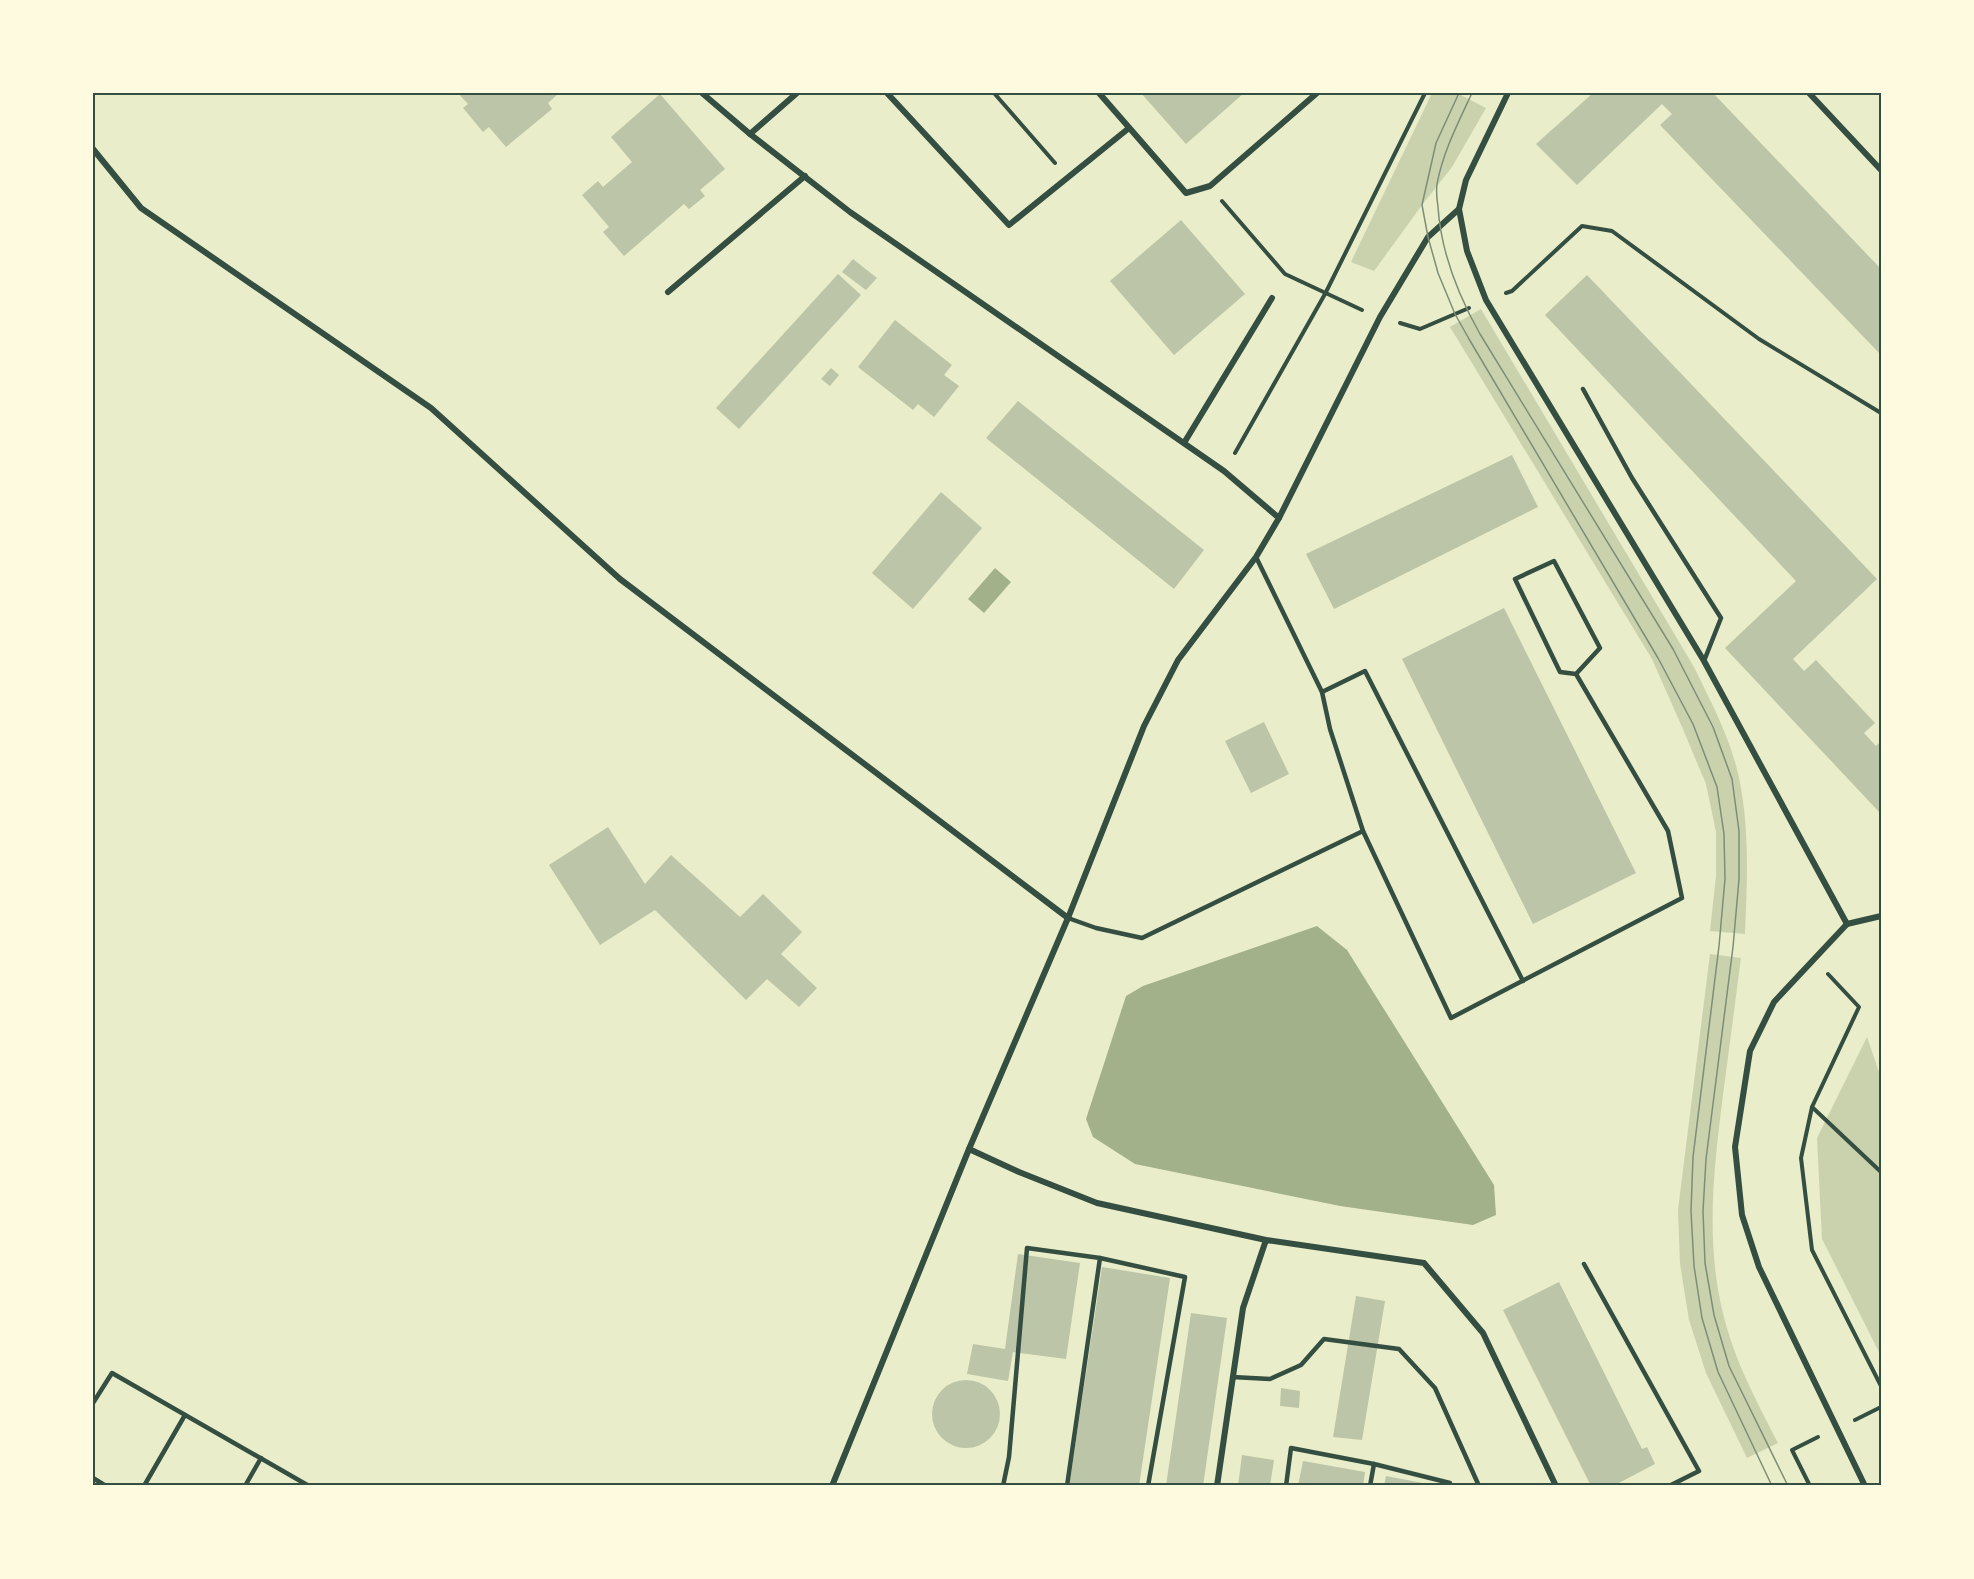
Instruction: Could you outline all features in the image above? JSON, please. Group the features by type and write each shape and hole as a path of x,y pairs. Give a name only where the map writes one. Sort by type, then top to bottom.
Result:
{"street":[{"path":"702,93 750,134 850,212 1224,471 1279,518"},
{"path":"750,134 797,93"},
{"path":"887,93 1009,225 1129,128"},
{"path":"1099,93 1186,193 1210,186 1317,93"},
{"path":"1508,93 1466,180 1459,209 1467,251 1486,300 1704,661 1847,924"},
{"path":"1809,93 1881,170"},
{"path":"93,149 141,208 431,408 620,579 1068,918"},
{"path":"668,292 805,176"},
{"path":"831,1486 969,1149 1068,918 1144,726 1173,670 1256,557 1279,518 1380,317 1428,237 1459,209"},
{"path":"1184,443 1272,298"},
{"path":"1865,1486 1759,1267 1742,1215 1735,1147 1750,1051 1774,1002 1847,924 1881,916"},
{"path":"969,1149 1097,1203 1266,1240 1424,1263 1483,1333 1556,1486"},
{"path":"1217,1486 1243,1308 1266,1240"}],"lane":[{"path":"1583,388 1632,478 1721,618 1704,661"},
{"path":"1256,557 1322,692 1330,729 1362,831 1451,1018 1682,898 1668,831 1576,675 1560,672 1515,579 1554,561 1600,648 1576,675"},
{"path":"1322,692 1365,671 1523,981"},
{"path":"1068,918 1096,928 1142,938 1362,831"},
{"path":"1003,1486 1008,1457 1027,1248 1100,1258 1185,1277 1148,1486"},
{"path":"1067,1486 1100,1258"},
{"path":"1584,1264 1699,1471 1669,1486"},
{"path":"1232,1377 1270,1379 1300,1365 1324,1339 1399,1349 1435,1388 1479,1486"},
{"path":"93,1403 112,1373 309,1486"},
{"path":"144,1486 185,1415"},
{"path":"1286,1486 1291,1449 1374,1464 1450,1483 1450,1486"},
{"path":"245,1486 261,1458"},
{"path":"1370,1486 1374,1464"},
{"path":"93,1478 106,1486"}],"path":[{"path":"994,93 1068,178"},
{"path":"1240,443 1325,294 1425,93"},
{"path":"1210,186 1285,274 1380,317 1420,329 1512,291 1582,226 1612,231 1759,339 1881,413"},
{"path":"1815,960 1858,1007 1812,1107 1801,1158 1812,1250 1881,1386"},
{"path":"1812,1107 1881,1172"},
{"path":"1810,1486 1792,1450 1881,1407"}],"shaded area":[{"path":"1432,93 1457,93 1486,108 1452,167 1374,271 1351,262"},
{"path":"1481,309 1694,667 1720,721 1739,778 1745,817 1747,856 1745,934 1710,931 1716,876 1716,832 1706,784 1652,659 1450,327"},
{"path":"995,568 1011,582 984,613 968,599"},
{"path":"1317,926 1347,950 1494,1185 1496,1215 1473,1225 1340,1206 1135,1164 1093,1137 1086,1119 1126,996 1143,986"},
{"path":"1710,954 1741,958 1714,1177 1713,1231 1717,1286 1739,1363 1778,1443 1747,1458 1706,1373 1689,1320 1680,1264 1678,1210"},
{"path":"1867,1037 1881,1078 1881,1356 1822,1239 1817,1138"}],"building":[{"path":"458,93 559,93 548,103 552,109 506,147 489,127 483,132 463,108 468,104"},
{"path":"1141,93 1244,93 1186,144"},
{"path":"1593,93 1713,93 1881,269 1881,355 1660,125 1672,114 1662,104 1577,185 1536,144"},
{"path":"660,94 725,169 700,190 705,196 689,209 684,204 624,256 603,232 609,227 582,195 598,181 603,187 632,162 611,137"},
{"path":"1181,220 1245,294 1174,355 1110,281"},
{"path":"853,259 877,278 866,290 842,272"},
{"path":"838,274 861,295 739,429 716,408"},
{"path":"1587,275 1877,579 1793,659 1804,671 1816,660 1875,723 1864,733 1876,746 1881,741 1881,814 1725,648 1796,581 1545,315"},
{"path":"895,320 952,365 944,375 959,386 934,417 918,404 913,410 858,367"},
{"path":"831,368 839,375 830,386 821,379"},
{"path":"1018,401 1204,550 1174,589 986,438"},
{"path":"1512,455 1538,507 1334,609 1306,554"},
{"path":"941,492 982,528 913,609 872,573"},
{"path":"1504,608 1636,873 1533,924 1402,659"},
{"path":"1264,722 1289,774 1251,793 1225,741"},
{"path":"608,827 645,884 671,855 740,917 763,894 802,932 781,954 817,988 799,1007 767,979 746,1000 655,910 600,945 549,865"},
{"path":"1018,1254 1080,1263 1066,1359 1013,1352 1008,1381 967,1374 973,1344 1005,1349"},
{"path":"1102,1267 1170,1278 1139,1486 1069,1486"},
{"path":"1559,1282 1642,1449 1647,1447 1655,1464 1613,1486 1591,1486 1503,1310"},
{"path":"1356,1296 1385,1301 1362,1440 1333,1437"},
{"path":"1191,1313 1227,1318 1203,1486 1166,1486"},
{"path":"966,1380 979,1383 990,1390 997,1401 1000,1414 997,1427 990,1438 979,1445 966,1448 953,1445 942,1438 935,1427 932,1414 935,1401 942,1390 953,1383"},
{"path":"1281,1388 1300,1391 1299,1408 1280,1406"},
{"path":"1242,1455 1274,1460 1270,1486 1238,1486"},
{"path":"1303,1461 1365,1472 1363,1486 1298,1486"},
{"path":"1386,1476 1433,1485 1384,1486"}],"tram line":[{"path":"1459,93 1436,143 1422,205 1438,273 1455,314 1469,339 1658,658 1693,724 1717,787 1724,834 1725,879 1693,1157 1691,1211 1694,1266 1702,1318 1718,1372 1772,1486"},
{"path":"1472,93 1447,149 1437,184 1440,224 1452,273 1480,334 1673,649 1713,727 1732,779 1739,831 1739,879 1733,947 1706,1159 1703,1211 1705,1263 1714,1315 1729,1366 1788,1486"}]}
